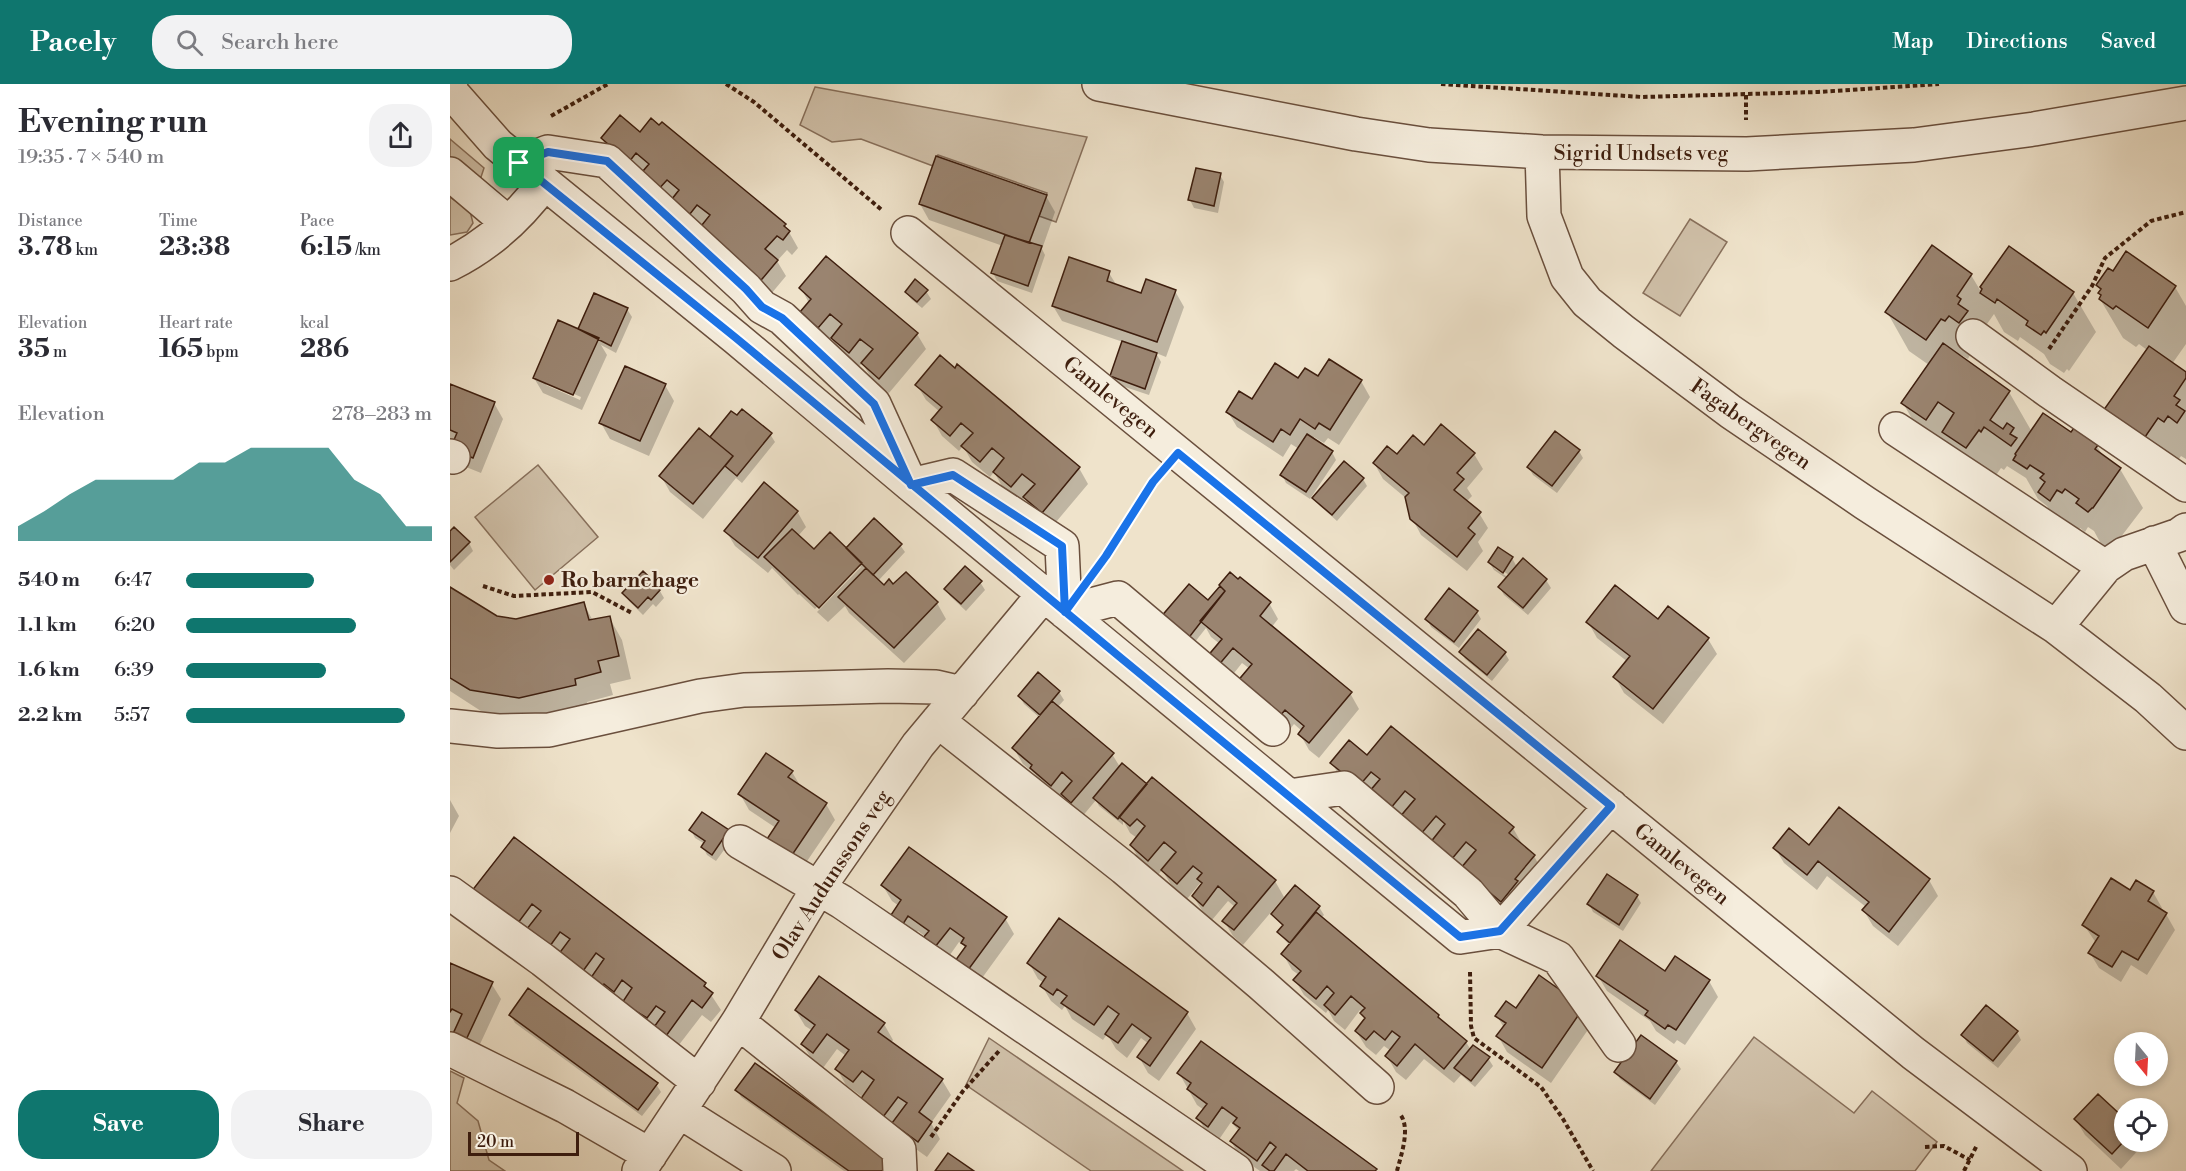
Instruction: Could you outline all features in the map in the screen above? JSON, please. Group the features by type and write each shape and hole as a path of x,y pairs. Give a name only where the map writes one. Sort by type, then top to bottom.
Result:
{"street":[{"name":"Sigrid Undsets veg","path":"1099,84 1398,141 1542,152 1747,154 1914,145 2034,129 2186,103"},
{"path":"450,86 453,94 498,146 736,338 1460,937 1500,931 1611,806"},
{"path":"519,163 548,152 607,161 746,289 762,307 782,318 874,404 911,485"},
{"name":"Fagabergvegen","path":"1542,152 1544,216 1567,278 1587,302 1731,412 1865,503 2056,627 2148,698 2186,733"},
{"path":"450,174 508,224"},
{"path":"458,254 508,224 526,208 544,183"},
{"name":"Gamlevegen","path":"908,233 1913,1053 2070,1171"},
{"path":"1973,336 2186,485"},
{"path":"1896,429 2105,567"},
{"path":"911,485 953,475 1062,546 1054,603"},
{"path":"2056,627 2105,567 2124,554 2179,535 2186,530"},
{"path":"2154,543 2186,607"},
{"path":"1054,603 1118,598 1274,729"},
{"name":"Olav Audunssons veg","path":"644,1163 738,1022 819,887 918,745 963,693 1054,603"},
{"path":"450,726 498,731 549,730 700,696 744,690 888,686 936,687 963,693"},
{"path":"938,721 1124,868 1261,984 1377,1087"},
{"path":"1289,796 1344,788 1468,893 1500,931 1558,958 1619,1045"},
{"path":"740,842 819,887 1236,1171"},
{"path":"450,893 543,960 699,1082"},
{"path":"738,1022 814,1081 900,1161"},
{"path":"450,1049 565,1106 644,1163"},
{"path":"680,1111 774,1171"}],"path":[{"path":"726,84 754,102 908,233"},
{"path":"1440,84 1642,98 1818,92 1939,84"},
{"path":"1746,95 1747,127"},
{"path":"2044,357 2092,286 2105,258 2151,221 2186,212"},
{"path":"1100,565 1153,482 1178,453"},
{"path":"483,586 514,596 592,592 632,613"},
{"path":"1460,937 1469,955 1471,1026 1474,1038 1541,1087 1563,1119 1593,1171"},
{"path":"900,1161 926,1145 963,1091 1021,1023"},
{"path":"1377,1087 1404,1119 1405,1141 1398,1171"},
{"path":"1925,1147 1944,1146 1970,1160 1964,1171"}],"shaded area":[{"path":"815,87 1087,137 1056,222 1039,216 1047,193 938,155 933,166 861,139 832,142 800,125"},
{"path":"450,139 484,168 481,177 473,178 450,160"},
{"path":"450,197 470,211 473,223 467,232 450,235"},
{"path":"1690,219 1727,242 1680,316 1643,293"},
{"path":"538,465 598,537 535,590 475,517"},
{"path":"1754,1037 1854,1113 1872,1091 1937,1142 1915,1171 1651,1171"},
{"path":"989,1038 1183,1171 1091,1171 966,1085"},
{"path":"450,1071 464,1078 457,1103 478,1121 489,1160 505,1171 450,1171"}],"building":[{"path":"620,115 640,132 651,118 659,125 662,122 786,224 784,226 790,231 783,240 777,236 765,249 778,260 757,285 698,230 710,215 697,205 686,219 668,204 679,190 667,180 655,193 637,178 649,164 636,153 629,162 601,138"},
{"path":"936,156 1047,195 1029,243 919,204"},
{"path":"1196,168 1221,173 1214,206 1188,200"},
{"path":"1005,235 1042,246 1028,286 991,273"},
{"path":"1932,245 1972,274 1957,296 1961,299 1958,304 1968,311 1959,323 1949,316 1945,321 1941,319 1926,340 1885,312"},
{"path":"2009,246 2074,292 2046,333 2044,331 2041,335 2026,325 2028,321 1997,299 1995,303 1980,293 1982,289 1980,287"},
{"path":"2126,251 2176,286 2148,328 2116,306 2113,309 2099,299 2101,295 2098,293 2101,289 2096,285 2108,268 2113,271"},
{"path":"826,256 918,333 879,379 861,363 873,349 860,339 849,353 831,338 842,324 830,314 818,328 800,312 811,299 799,288"},
{"path":"1069,257 1110,271 1107,281 1141,293 1146,279 1176,290 1157,342 1052,306"},
{"path":"915,279 928,290 917,302 905,292"},
{"path":"594,293 628,308 611,346 578,329"},
{"path":"558,320 599,338 573,395 533,378"},
{"path":"1122,341 1157,353 1145,389 1110,376"},
{"path":"1943,343 2010,391 1990,420 2003,429 2007,423 2014,428 2010,434 2017,438 2011,446 1984,427 1981,432 1979,430 1966,448 1942,432 1954,413 1938,402 1926,420 1901,403"},
{"path":"2149,346 2186,372 2186,378 2174,396 2180,400 2176,405 2185,411 2177,423 2168,416 2164,422 2158,418 2143,440 2103,411"},
{"path":"940,355 955,368 957,364 1080,467 1042,513 1023,497 1035,484 1022,474 1011,487 993,472 1004,458 992,448 980,462 961,446 973,433 961,423 950,436 931,420 942,407 915,385"},
{"path":"1329,359 1362,380 1330,430 1319,423 1315,429 1300,419 1290,435 1281,429 1273,442 1226,412 1239,391 1252,399 1275,363 1298,378 1305,368 1318,376"},
{"path":"625,366 666,384 640,441 599,423"},
{"path":"450,384 495,402 473,458 450,449 457,433 450,430"},
{"path":"742,409 772,433 737,476 725,466 733,456 710,437 731,411 737,415"},
{"path":"2043,413 2071,432 2074,428 2098,445 2095,449 2121,468 2088,512 2076,503 2079,499 2065,489 2062,493 2057,490 2050,501 2038,492 2045,482 2040,478 2044,474 2030,465 2027,469 2013,460"},
{"path":"1441,424 1475,453 1457,473 1464,479 1454,490 1481,512 1468,528 1475,534 1457,557 1410,519 1405,497 1409,493 1373,463 1387,446 1397,454 1413,435 1424,445"},
{"path":"699,428 733,456 693,504 659,476"},
{"path":"1555,431 1580,450 1552,486 1527,467"},
{"path":"1307,434 1333,451 1306,492 1280,475"},
{"path":"1344,461 1364,478 1332,515 1312,498"},
{"path":"764,482 798,511 758,558 724,531"},
{"path":"874,518 902,544 873,575 846,548"},
{"path":"454,527 470,542 450,562 450,531"},
{"path":"792,529 814,549 830,532 862,563 819,608 764,557"},
{"path":"1498,547 1513,557 1503,573 1488,562"},
{"path":"1523,558 1547,579 1523,608 1498,587"},
{"path":"965,566 982,581 961,604 944,589"},
{"path":"866,568 884,585 889,579 893,584 906,572 938,602 894,648 838,597"},
{"path":"643,571 659,586 657,587 660,590 651,600 648,597 638,608 622,593"},
{"path":"1230,572 1238,579 1240,577 1271,602 1260,616 1352,692 1309,743 1298,734 1304,726 1285,710 1279,717 1236,683 1252,664 1233,648 1217,667 1206,658 1222,639 1200,621 1225,591 1219,585"},
{"path":"1189,584 1208,600 1220,586 1225,591 1187,640 1160,618"},
{"path":"1615,585 1658,619 1668,606 1709,638 1653,709 1613,677 1630,656 1586,622"},
{"path":"450,587 497,616 516,619 584,602 589,620 610,616 619,656 598,661 601,672 575,679 576,685 519,698 470,690 450,678"},
{"path":"1449,588 1478,611 1454,642 1425,619"},
{"path":"1478,629 1506,652 1487,675 1459,652"},
{"path":"1038,672 1060,691 1040,715 1018,696"},
{"path":"1052,701 1114,753 1071,803 1061,794 1072,781 1062,772 1051,786 1012,748"},
{"path":"1391,726 1514,827 1509,833 1535,855 1515,879 1518,881 1501,902 1461,868 1476,850 1466,842 1451,860 1430,843 1445,824 1436,816 1420,835 1399,818 1415,799 1405,791 1390,809 1369,792 1380,779 1371,772 1359,786 1330,763 1349,740 1367,755"},
{"path":"766,753 793,771 788,777 827,803 790,858 765,842 779,821 738,794"},
{"path":"1122,763 1147,784 1118,819 1093,798"},
{"path":"1152,777 1276,880 1234,930 1222,921 1237,903 1218,886 1203,906 1192,896 1202,883 1197,879 1202,873 1193,866 1177,884 1161,870 1176,852 1164,842 1148,861 1130,845 1145,826 1137,819 1130,826 1119,817"},
{"path":"1839,807 1930,879 1889,932 1862,910 1869,902 1818,861 1807,875 1773,848 1789,828 1809,845"},
{"path":"702,812 729,830 712,855 701,847 705,841 689,830"},
{"path":"514,837 706,983 704,986 713,993 702,1008 692,1000 666,1036 654,1027 665,1012 656,1006 647,1018 622,1003 632,988 622,980 614,992 604,984 602,987 590,979 604,959 596,953 583,971 558,955 570,939 560,932 550,946 526,930 541,911 532,904 518,923 471,892"},
{"path":"909,847 1007,917 968,970 955,961 966,946 961,943 964,938 950,928 935,947 923,938 929,931 908,916 903,924 891,915 901,900 881,885"},
{"path":"1607,874 1638,895 1619,925 1587,904"},
{"path":"2111,878 2130,890 2136,880 2154,891 2148,901 2167,913 2138,960 2122,951 2112,967 2088,953 2099,936 2082,925"},
{"path":"1295,885 1320,906 1290,943 1277,932 1283,925 1271,914"},
{"path":"1316,912 1467,1041 1444,1069 1415,1044 1397,1066 1385,1056 1400,1037 1392,1031 1385,1040 1374,1031 1366,1040 1355,1031 1365,1018 1360,1013 1365,1008 1351,996 1335,1015 1324,1005 1334,993 1327,986 1316,999 1293,980 1301,971 1281,954"},
{"path":"1059,918 1188,1012 1150,1066 1137,1057 1151,1038 1132,1024 1118,1043 1105,1034 1119,1014 1108,1006 1094,1025 1061,1003 1067,996 1057,989 1053,995 1040,986 1046,977 1027,963"},
{"path":"1620,940 1665,971 1675,956 1710,980 1676,1030 1668,1025 1665,1029 1645,1015 1648,1011 1596,976"},
{"path":"450,963 493,982 465,1042 452,1036 462,1014 452,1009 450,1012"},
{"path":"1539,975 1584,1007 1542,1068 1496,1036 1506,1023 1495,1016 1506,1001 1516,1008"},
{"path":"819,976 885,1023 878,1032 943,1079 919,1112 932,1122 918,1142 892,1123 907,1103 898,1097 883,1117 860,1100 874,1080 862,1071 853,1082 835,1069 849,1050 827,1034 813,1053 801,1044 815,1025 795,1010"},
{"path":"528,988 658,1083 638,1110 509,1015"},
{"path":"1986,1005 2018,1031 1993,1061 1961,1035"},
{"path":"1641,1035 1677,1061 1650,1099 1614,1072"},
{"path":"1201,1041 1377,1169 1375,1171 1308,1171 1286,1154 1274,1171 1270,1171 1262,1165 1276,1147 1270,1142 1257,1161 1230,1141 1240,1128 1233,1123 1237,1118 1222,1107 1208,1127 1196,1118 1207,1104 1187,1089 1191,1083 1177,1073"},
{"path":"1473,1045 1490,1057 1471,1081 1454,1068"},
{"path":"755,1063 890,1160 882,1171 849,1171 735,1090"},
{"path":"2098,1094 2114,1109 2114,1152 2112,1154 2074,1119"},
{"path":"948,1153 974,1171 935,1171"}],"place":[{"name":"Ro barnehage","path":"549,580"}],"route":[{"path":"519,163 548,152 607,161 746,289 762,307 782,318 874,404 911,485 953,475 1062,546 1065,612 1106,556 1153,482 1178,453 1611,806 1500,931 1460,937 1065,612 1044,594 911,485 736,338 519,163"}]}
